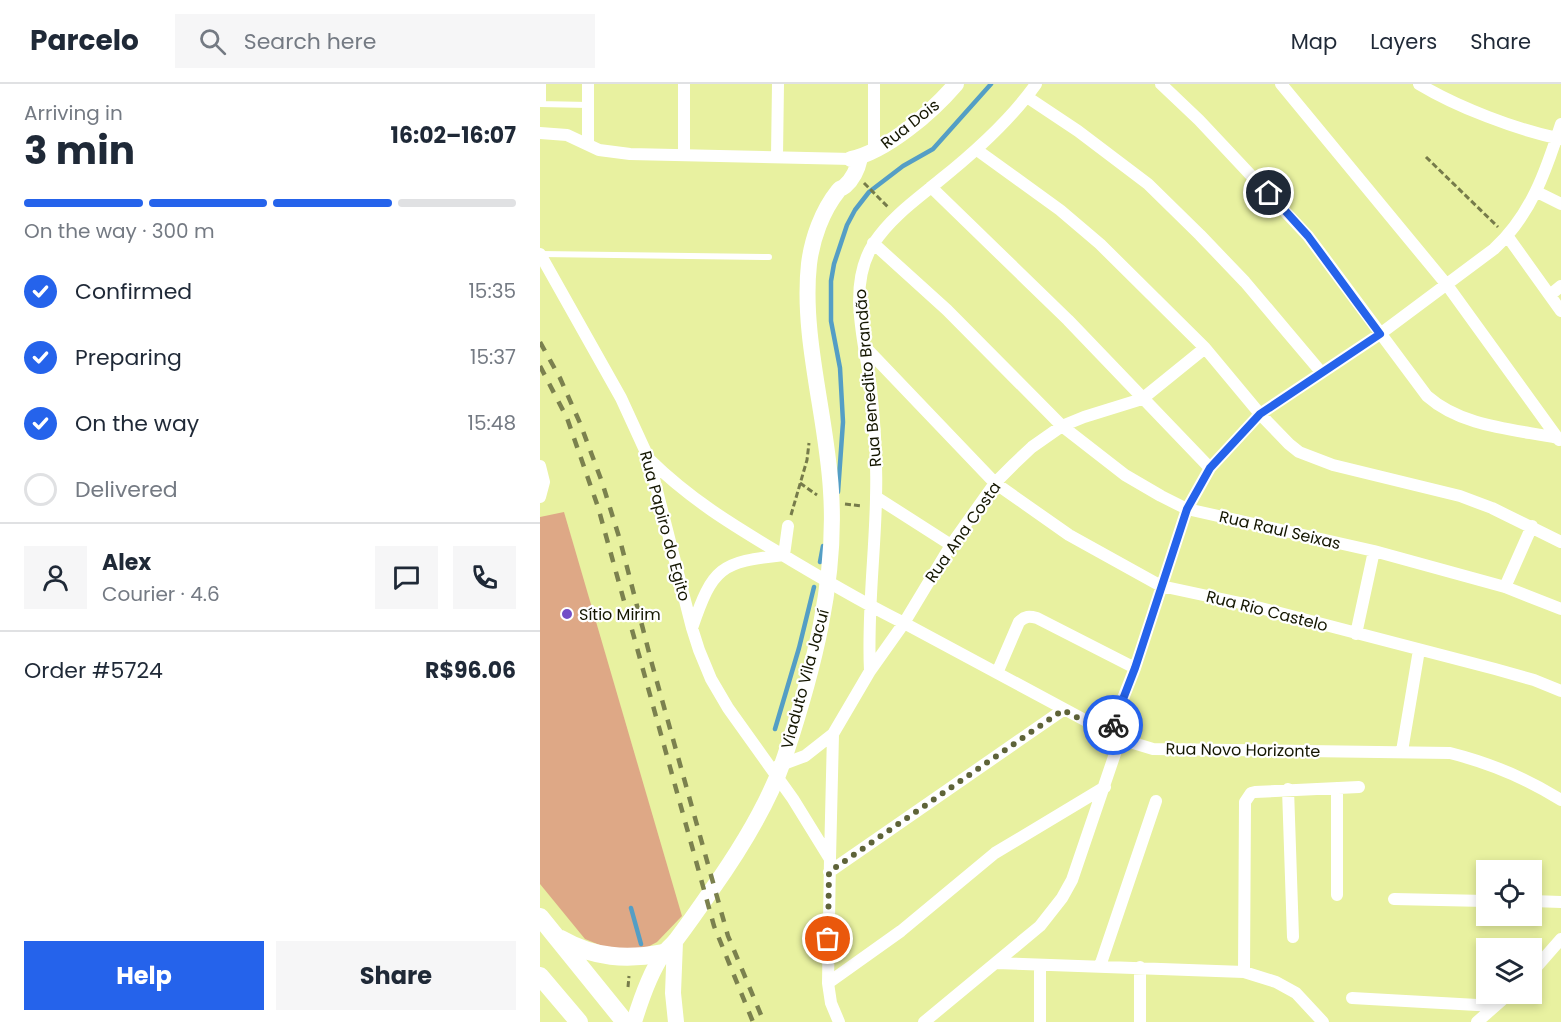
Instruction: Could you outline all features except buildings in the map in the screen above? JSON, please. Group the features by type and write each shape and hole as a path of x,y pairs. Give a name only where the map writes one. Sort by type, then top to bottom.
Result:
{"main road":[{"path":"540,917 624,1022"},
{"path":"556,936 591,953 610,957 647,956 669,947"},
{"path":"540,975 579,1022"}],"street":[{"path":"588,84 588,143"},
{"path":"684,84 684,154"},
{"path":"777,156 778,84"},
{"path":"540,133 567,135 608,152 862,156 874,84"},
{"name":"Rua Dois","path":"808,280 814,237 839,189 847,185 862,156 929,110 957,84"},
{"name":"Rua Benedito Brandão","path":"870,671 869,606 876,502 875,429 859,306 859,285 864,266 873,243 896,217 977,150 1027,97 1036,84"},
{"path":"1161,84 1199,120 1308,236 1427,396 1440,407 1473,421 1559,440"},
{"path":"1281,84 1447,285 1559,440"},
{"path":"1419,84 1437,95 1490,117 1559,139"},
{"path":"1027,97 1078,131 1148,184 1245,282 1320,372"},
{"path":"924,1022 1040,926 1062,898 1071,880 1105,787 1114,737 1187,509 1210,468 1260,414 1380,334 1508,237 1537,192 1559,139 1561,124"},
{"path":"977,150 1060,210 1100,244 1204,348 1288,444 1313,458 1460,496 1532,526 1561,542"},
{"path":"931,188 1068,320 1210,468"},
{"path":"1537,192 1561,204"},
{"path":"1508,237 1561,311"},
{"name":"Rua Raul Seixas","path":"873,243 948,310 1062,426 1125,475 1161,496 1187,509 1374,550 1505,587 1561,609"},
{"name":"Rua Papiro do Egito","path":"540,254 621,398 650,459 699,650 711,678 728,708 770,767 830,865"},
{"name":"Viaduto Vila Jacuí","path":"634,1022 645,991 669,947 730,863 768,794 784,758 822,622 832,538 831,492 810,326 808,280"},
{"path":"1550,295 1561,286"},
{"name":"Rua Rio Castelo","path":"865,347 995,483 1069,535 1161,586 1245,604 1534,680 1561,691"},
{"name":"Rua Ana Costa","path":"770,767 805,756 833,734 870,671 903,623 951,545 995,483 1032,447 1062,426 1142,399 1204,348"},
{"name":"Rua Novo Horizonte","path":"650,459 675,484 698,502 869,606 1114,737 1153,749 1450,753 1478,760 1540,787 1561,800"},
{"path":"540,466 544,482 540,496"},
{"path":"876,502 951,545"},
{"path":"693,628 708,585 722,569 741,561 784,555 788,526"},
{"path":"1505,587 1532,526"},
{"path":"1356,634 1374,550"},
{"path":"997,673 1019,622 1029,616 1135,668"},
{"path":"1402,751 1419,650"},
{"path":"830,865 1063,710"},
{"path":"833,734 828,983 831,1003 839,1022"},
{"path":"828,983 901,931 995,853 1105,787"},
{"path":"1244,972 1245,802 1251,793 1255,792 1359,787"},
{"path":"1337,788 1337,895"},
{"path":"1288,789 1293,937"},
{"path":"1100,966 1156,801"},
{"path":"1394,899 1476,901"},
{"path":"1542,901 1561,902"},
{"path":"1542,961 1561,939"},
{"path":"669,947 676,1022"},
{"path":"996,963 1244,972 1276,982 1296,993 1323,1022"},
{"path":"1040,966 1040,1022"},
{"path":"1140,968 1140,1022"},
{"path":"1352,998 1495,1006"},
{"path":"1477,1022 1497,1004"}],"lane":[{"path":"543,84 542,104 588,105"},
{"path":"540,254 769,257"}],"path":[{"path":"1426,157 1508,237"},
{"path":"864,183 880,199"},
{"path":"788,526 807,460 810,440"},
{"path":"800,483 817,496"},
{"path":"844,504 876,502"}],"shaded area":[{"name":"Sítio Mirim","path":"564,512 682,916 657,942 629,957 585,939 540,884 540,517"}],"waterway":[{"path":"838,492 843,422 840,368 831,321 831,281 847,225 869,192 903,166 933,149 991,84"},
{"path":"820,562 823,546"},
{"path":"775,729 814,587"},
{"path":"631,908 641,944"}],"railway":[{"path":"540,342 560,378 580,423 602,482 620,540 728,936 764,1022"},
{"path":"540,366 567,418 598,507 714,926 753,1022"}],"way so far":[{"path":"828,939 829,872 1063,710 1109,734 1113,725"}],"place":[{"name":"Sítio Mirim","path":"567,614"}],"route":[{"path":"1113,725 1135,668 1187,509 1210,468 1260,414 1380,334 1308,236 1269,193"}]}
